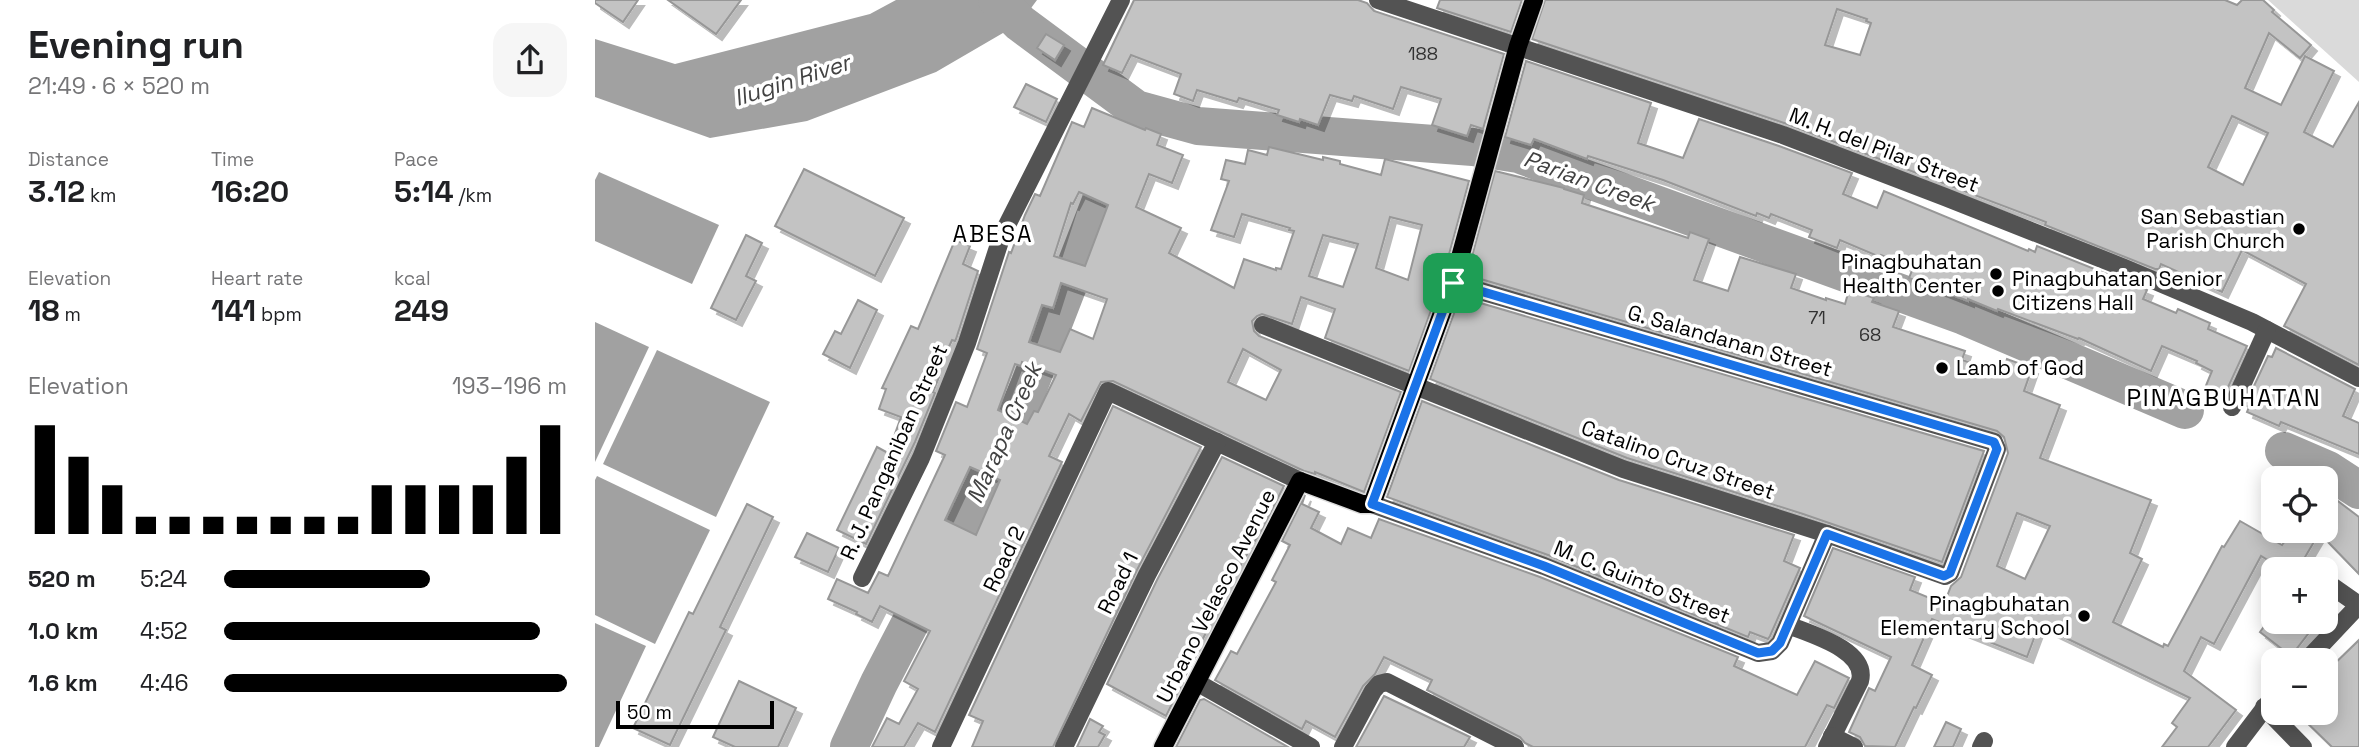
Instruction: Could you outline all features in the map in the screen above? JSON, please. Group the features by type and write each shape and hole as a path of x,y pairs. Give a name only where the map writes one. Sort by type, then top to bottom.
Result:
{"main road":[{"path":"1372,504 1453,283 1518,46 1534,0"},
{"name":"Urbano Velasco Avenue","path":"1163,747 1300,481 1362,504 1372,504"}],"street":[{"name":"R. J. Panganiban Street","path":"862,578 926,445 967,343 1002,235 1121,0"},
{"name":"M. H. del Pilar Street","path":"1378,0 1783,135 1844,158 2122,267 2267,330 2359,378"},
{"name":"G. Salandanan Street","path":"1453,283 1994,442"},
{"name":"Catalino Cruz Street","path":"1263,326 1623,469 1827,534 1944,576 1948,575 1997,449 1994,442"},
{"path":"2232,407 2267,330"},
{"name":"Road 2","path":"941,747 1108,391 1217,442"},
{"path":"1217,442 1300,481"},
{"name":"Road 1","path":"1064,747 1147,575 1217,442"},
{"name":"M. C. Guinto Street","path":"1372,504 1544,566 1758,653 1772,651 1780,643 1827,534"},
{"path":"2318,648 2359,605 2338,590"},
{"path":"1788,625 1840,647 1855,657 1862,675 1830,742 1854,747"},
{"path":"1343,747 1373,691 1380,684 1387,682 1515,747"},
{"path":"1198,683 1311,747"},
{"path":"2235,747 2261,713"},
{"path":"2286,725 2303,747"}],"shaded area":[{"path":"2268,0 2359,0 2359,82"}],"water":[{"name":"Ilugin River","path":"896,0 1037,0 1020,23 936,72 807,121 710,138 595,97 595,39 675,64 870,14"},
{"path":"599,172 719,225 692,284 595,241 595,180"},
{"path":"595,322 649,347 595,462"},
{"path":"657,350 770,402 716,517 603,464"},
{"path":"597,476 710,530 655,644 595,615"},
{"path":"595,623 646,646 599,747 595,747"}],"building":[{"path":"595,0 638,0 623,22 595,3"},
{"path":"668,0 741,0 716,34"},
{"path":"1134,0 1358,0 1367,3 1374,11 1504,54 1483,129 1471,125 1467,136 1432,125 1441,99 1401,87 1393,109 1354,96 1352,101 1330,95 1318,125 1277,115 1279,110 1239,98 1237,102 1197,90 1193,101 1174,94 1181,74 1131,55 1122,73 1103,65"},
{"path":"1440,0 1522,0 1511,32 1437,8"},
{"path":"1545,0 2225,0 2237,5 2242,0 2263,0 2274,10 2272,12 2311,45 2300,58 2269,33 2245,88 2281,105 2305,56 2334,71 2304,132 2333,147 2359,102 2359,365 2284,326 2306,284 2242,250 2222,292 2161,264 2159,269 2155,269 2045,225 2046,222 1787,124 1532,39","holes":["1837,9 1867,19 1866,21 1871,23 1860,55 1825,45","2232,116 2268,133 2243,185 2208,167"]},
{"path":"1046,34 1064,45 1055,60 1037,48"},
{"path":"1526,61 1651,103 1638,143 1683,158 1699,119 1852,173 1843,194 1877,208 1884,191 2028,251 2029,249 2035,252 2037,246 2147,290 2143,299 2176,313 2178,309 2210,323 2208,329 2247,346 2224,396 2205,388 2212,371 2196,363 2197,361 2162,346 2151,371 2079,338 1909,278 1913,268 1881,255 1880,257 1840,240 1837,248 1809,237 1812,230 1771,214 1769,218 1757,213 1756,216 1663,180 1588,156 1587,159 1534,139 1531,145 1505,137"},
{"path":"1026,84 1057,99 1046,122 1014,107"},
{"path":"1092,108 1161,134 1157,145 1183,155 1172,183 1149,174 1136,207 1181,228 1169,253 1234,288 1244,259 1276,270 1281,269 1294,231 1242,214 1234,237 1211,230 1229,181 1221,179 1226,160 1245,164 1248,150 1267,155 1269,147 1323,160 1323,157 1340,161 1340,164 1381,175 1385,159 1469,181 1442,280 1409,371 1325,338 1335,309 1301,297 1292,324 1262,314 1252,321 1254,331 1259,336 1401,392 1364,492 1315,472 1304,471 1113,381 1101,382 1081,421 1069,414 1049,456 1062,462 935,732 918,723 904,747 872,747 887,718 899,724 918,689 904,681 930,631 880,606 872,622 828,599 837,579 868,593 879,572 888,576 945,455 936,451 956,402 967,407 987,353 977,349 1009,252 1011,253 1025,215 1035,194 1040,196 1072,122 1084,127","holes":["1079,192 1108,205 1085,266 1054,256 1071,203 1073,204","1390,217 1422,225 1408,280 1376,268","1323,235 1358,244 1343,287 1309,276","1061,283 1107,299 1093,339 1070,329 1060,352 1029,342 1042,305 1053,308","1243,349 1281,370 1266,400 1228,382","1022,362 1056,375 1038,412 1034,411 1027,424 998,410 1015,364 1021,366","970,467 1000,480 976,535 945,520"]},
{"path":"804,169 904,218 875,276 775,226"},
{"path":"1495,171 1564,188 1584,195 1582,203 1688,238 1690,232 1709,239 1694,280 1728,291 1740,257 1796,274 1791,288 1826,300 1845,304 1849,290 1874,298 1872,302 1899,311 1893,327 1965,351 1962,360 2002,374 2007,359 2032,368 2024,391 2060,405 2040,458 2151,500 2130,553 2142,559 2113,622 2163,647 2164,644 2168,646 2222,546 2224,547 2240,521 2261,533 2261,543 2313,543 2305,557 2261,556 2214,644 2201,637 2184,671 2236,710 2208,747 2162,747 2177,727 2172,723 2190,698 2039,625 2027,657 1932,619 1912,665 1932,675 1895,747 1865,746 1860,737 1849,732 1869,688 1875,691 1891,657 1804,616 1833,548 1915,577 1910,590 1944,604 1951,586 1961,577 2008,453 2004,437 1997,431 1467,275","holes":["2017,513 2050,526 2025,579 1997,566"]},
{"path":"746,235 762,243 746,276 756,281 736,320 711,308"},
{"path":"955,240 970,246 963,264 978,271 956,339 952,340 936,376 939,377 933,392 935,393 915,442 866,544 837,530 877,447 888,453 901,417 879,409 886,389 882,388 911,326 918,329"},
{"path":"1460,297 1984,451 1942,562 1627,458 1430,379"},
{"path":"858,300 877,310 850,368 823,354 835,331 841,334"},
{"path":"2276,348 2355,389 2343,416 2359,423 2359,454 2281,422 2279,426 2247,412 2249,407 2245,405 2268,356 2272,357"},
{"path":"1422,401 1619,480 1794,535 1784,561 1800,568 1768,639 1750,632 1748,637 1548,555 1387,497"},
{"path":"1113,406 1201,447 1137,570 1053,747 972,747 983,721 969,715"},
{"path":"1222,457 1284,486 1261,531 1222,593 1204,628 1208,629 1198,648 1193,645 1176,676 1179,678 1175,685 1180,688 1166,716 1107,684 1157,580"},
{"path":"1305,495 1302,504 1319,512 1311,528 1341,544 1348,528 1371,538 1379,519 1540,577 1738,657 1734,666 1797,695 1815,661 1849,678 1834,708 1827,705 1805,747 1533,747 1520,737 1427,690 1432,680 1384,657 1375,674 1363,686 1335,737 1306,721 1302,729 1215,680 1231,651 1237,654 1276,582 1272,580 1290,545 1282,541"},
{"path":"2338,501 2359,517 2359,574 2329,543 2338,543"},
{"path":"747,504 773,517 720,627 726,630 670,745 633,728 689,612 693,614"},
{"path":"807,533 839,548 828,572 795,557"},
{"path":"2263,634 2308,634 2297,648 2281,648"},
{"path":"2359,640 2359,747 2332,747 2309,725 2338,725 2338,660"},
{"path":"739,681 796,708 778,747 735,747 713,737"},
{"path":"1384,696 1470,737 1464,747 1356,747"},
{"path":"1204,699 1288,747 1176,747 1200,700"},
{"path":"1090,719 1103,726 1099,732 1105,735 1098,747 1077,747"},
{"path":"1946,722 1961,729 1953,747 1934,747"}],"waterway":[{"name":"Parian Creek","path":"997,0 1020,23 1136,109 1198,126 1473,147 1518,154 1964,316 2185,410"},
{"name":"Marapa Creek","path":"849,747 879,683 1007,437 1119,154"},
{"name":"Parian Creek","path":"2284,451 2328,470 2359,490"}],"place":[{"name":"San Sebastian Parish Church","path":"2299,229"},
{"name":"Pinagbuhatan Health Center","path":"1996,274"},
{"name":"Pinagbuhatan Senior Citizens Hall","path":"1998,291"},
{"name":"Lamb of God","path":"1942,368"},
{"name":"Pinagbuhatan Elementary School","path":"2084,616"}],"district":[{"name":"ABESA","path":"993,234"},
{"name":"PINAGBUHATAN","path":"2224,398"}],"route":[{"path":"1453,283 1994,442 1997,449 1950,573 1944,576 1827,534 1780,643 1772,651 1758,653 1544,566 1372,504 1453,283"}]}
